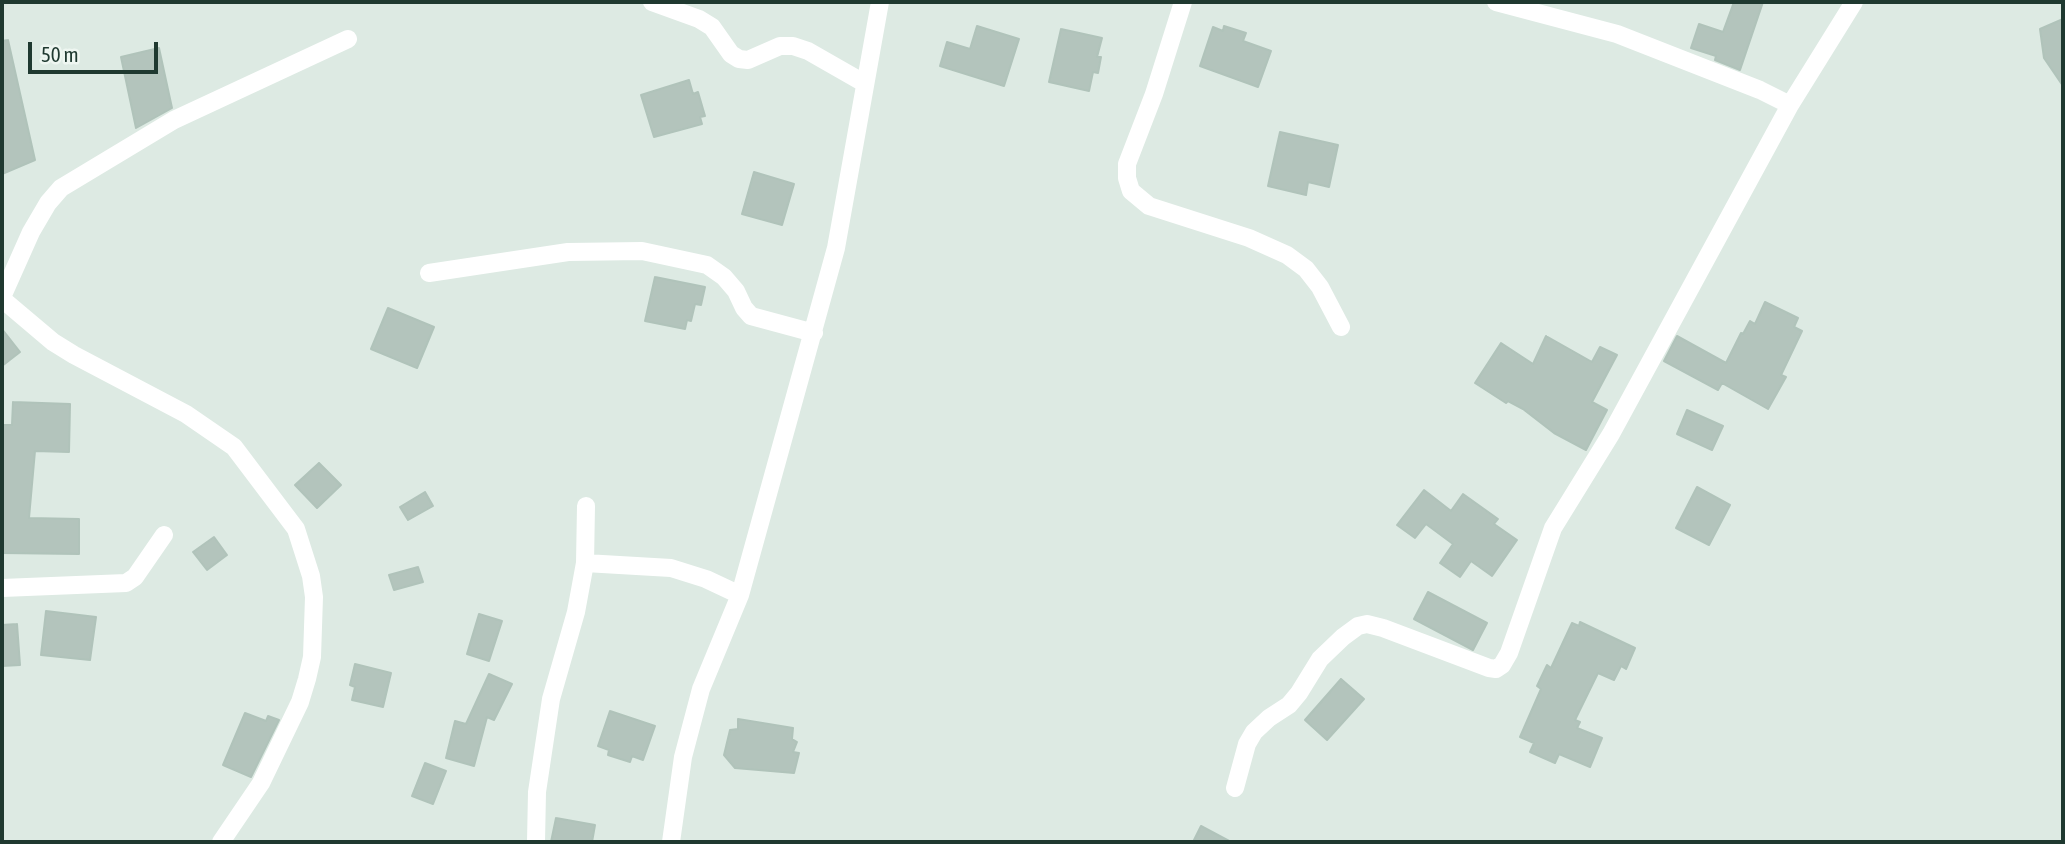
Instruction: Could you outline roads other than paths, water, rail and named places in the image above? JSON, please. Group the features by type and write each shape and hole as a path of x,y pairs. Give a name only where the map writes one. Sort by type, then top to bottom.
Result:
{"street":[{"path":"652,2 699,19 712,27 731,54 739,60 756,58 780,46 793,46 808,51 864,83"},
{"path":"671,842 682,758 701,689 740,595 836,248 880,2"},
{"path":"1183,2 1154,94 1127,164 1126,178 1131,191 1149,206 1250,238 1287,256 1306,269 1320,287 1341,327"},
{"path":"1496,2 1617,34 1760,90 1790,106"},
{"path":"1235,788 1247,744 1254,732 1289,705 1320,659 1343,636 1358,626 1367,624 1383,628 1489,668 1496,669 1502,665 1509,653 1553,528 1611,434 1790,106 1854,2"},
{"path":"221,842 261,783 300,702 307,679 312,657 314,597 311,576 296,529 234,447 186,414 53,342 2,298 32,232 48,203 61,188 174,120 348,39"},
{"path":"429,274 568,252 642,251 707,265 736,291 744,309 751,316 814,332"},
{"path":"536,842 537,792 551,699 576,612 584,563 586,506"},
{"path":"2,588 126,583 135,576 164,535"},
{"path":"584,563 671,568 706,579 740,595"}]}
